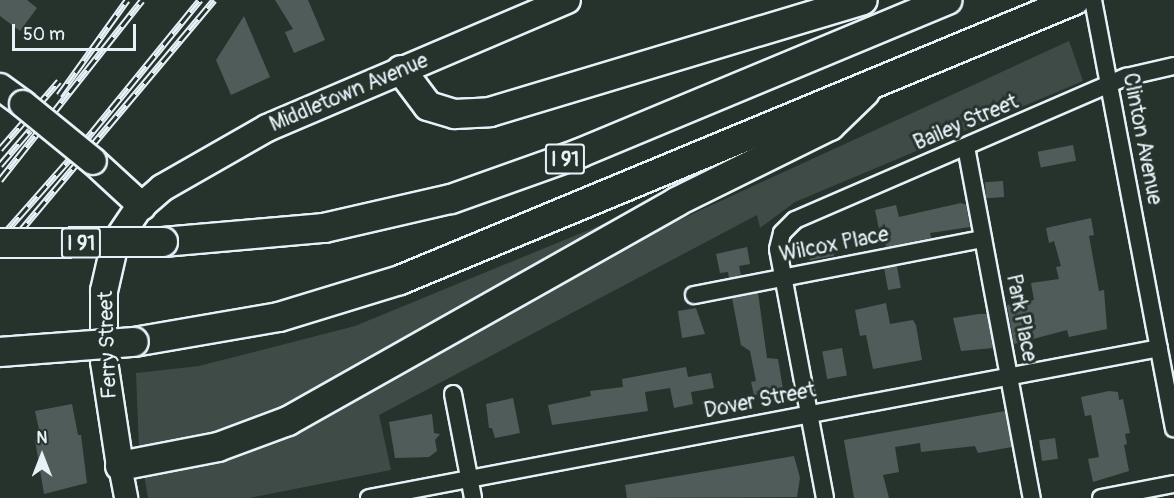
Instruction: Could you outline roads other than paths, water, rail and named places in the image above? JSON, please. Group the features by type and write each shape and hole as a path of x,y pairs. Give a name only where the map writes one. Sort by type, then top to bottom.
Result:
{"highway":[{"path":"401,70 428,106 455,114 490,112 863,0"},
{"name":"I 91","path":"0,243 163,243 324,228 451,199 580,153 947,0"},
{"name":"I 91","path":"0,352 134,342 279,317 400,280 1069,2"},
{"path":"120,466 218,447 288,421 676,202 830,126 850,111 871,85"}],"main road":[{"name":"Middletown Avenue","path":"142,206 162,188 246,138 567,0"},
{"path":"0,87 93,160 142,206"},
{"name":"Ferry Street","path":"126,498 104,361 104,291 115,243 142,206"}],"street":[{"name":"Clinton Avenue","path":"1093,0 1174,428"},
{"name":"Bailey Street","path":"784,277 778,249 782,233 795,220 1139,72 1174,66"},
{"name":"Park Place","path":"966,147 1032,498"},
{"name":"Wilcox Place","path":"694,295 983,239"},
{"path":"784,277 825,498"},
{"name":"Dover Street","path":"369,498 1159,348"},
{"path":"453,394 473,498"},
{"path":"1101,498 1174,484"}],"railway":[{"path":"59,95 127,0"},
{"path":"0,180 142,0"},
{"path":"0,238 75,153 200,0"},
{"path":"0,255 214,0"},
{"path":"0,149 59,81"},
{"path":"0,165 30,130"}]}
